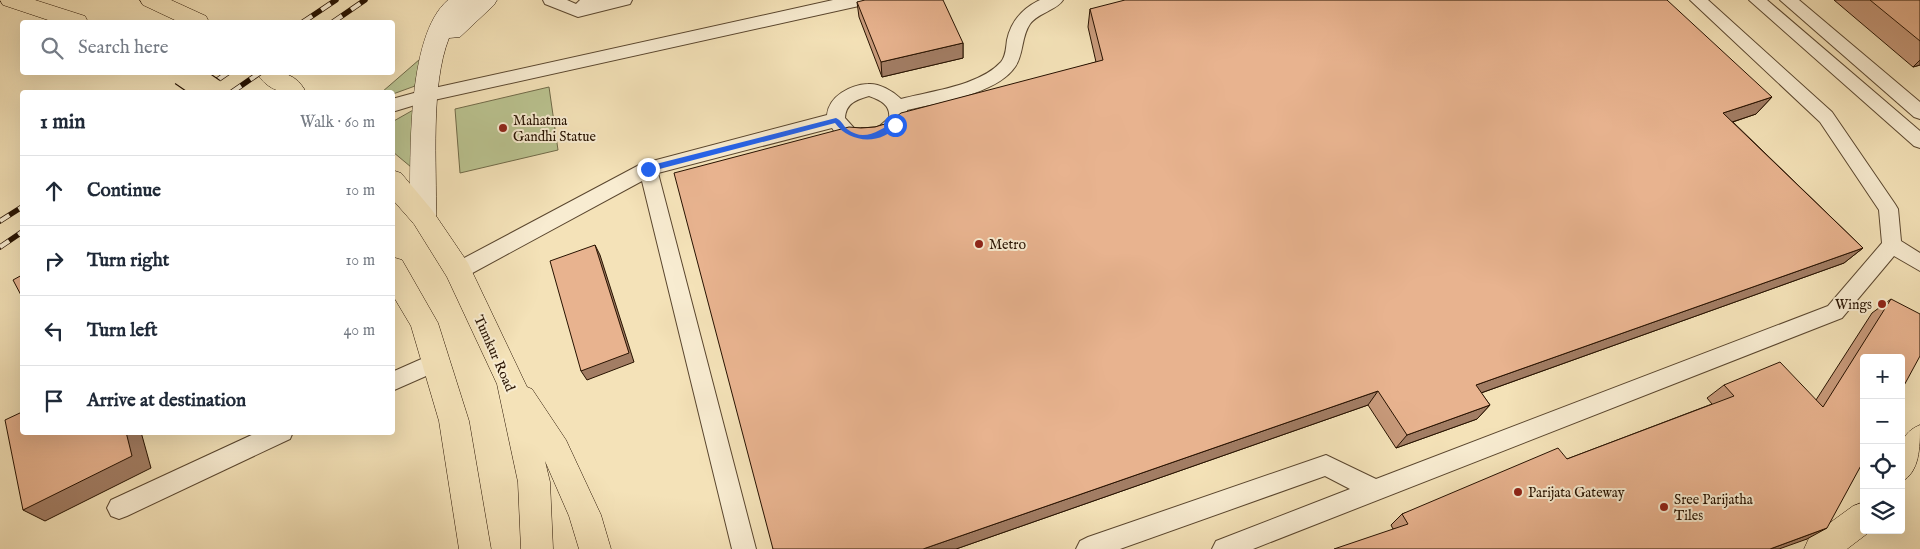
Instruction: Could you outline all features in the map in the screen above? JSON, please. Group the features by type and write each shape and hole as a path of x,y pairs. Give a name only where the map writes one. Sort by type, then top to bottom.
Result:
{"main road":[{"path":"11,0 71,20"},
{"path":"151,0 194,20"},
{"path":"423,217 425,96 433,49 448,12 462,0"},
{"path":"433,49 486,0"},
{"path":"187,75 209,90"},
{"path":"272,75 291,90"},
{"name":"Tumkur Road","path":"395,184 423,217 458,271 512,384 534,482 537,549"},
{"path":"395,273 424,323 454,421 475,549"},
{"path":"512,384 555,450 585,516 595,549"},
{"path":"1905,462 1920,439"},
{"path":"1820,549 1860,520"}],"lane":[{"path":"551,0 584,5 624,0"},
{"path":"395,105 425,96 859,0"},
{"path":"897,106 980,84 1000,73 1012,58 1018,29 1024,20 1037,9 1055,0"},
{"path":"1224,549 1835,312 1892,245 1888,209 1826,117 1698,0"},
{"path":"1757,0 1920,141"},
{"path":"1764,0 1920,134"},
{"path":"1788,0 1920,112"},
{"path":"857,91 882,92 892,98 897,106 898,115 895,125 876,136 853,136 844,131 836,120 835,114 838,104 845,96 857,91"},
{"path":"458,271 648,169 836,120"},
{"path":"648,169 744,549"},
{"path":"1892,245 1920,264"},
{"path":"395,381 435,362"},
{"path":"119,508 276,435"},
{"path":"1088,549 1326,465 1375,490"}],"green space":[{"path":"420,59 415,86 395,93 395,90 384,90"},
{"path":"549,87 558,150 460,173 455,109"},
{"path":"415,109 411,167 395,154 395,120"}],"building":[{"path":"865,0 943,0 963,43 881,62 857,2"},
{"path":"1125,0 1667,0 1772,97 1723,113 1863,248 1476,385 1490,405 1407,435 1378,391 923,549 773,549 674,173 849,127 875,127 888,123 901,113 1103,60 1090,9"},
{"path":"1870,0 1920,0 1920,41"},
{"path":"595,245 629,353 581,371 550,261"},
{"path":"20,276 20,293 13,280"},
{"path":"1891,299 1920,314 1920,356 1905,384 1905,354 1860,354 1860,467 1827,528 1770,549 1334,549 1408,524 1402,514 1558,448 1567,459 1734,396 1724,385 1780,362 1823,407"},
{"path":"20,413 20,435 127,435 132,456 23,510 5,420"}],"railway":[{"path":"306,20 336,0"},
{"path":"336,20 365,0"},
{"path":"203,90 225,75"},
{"path":"235,90 257,75"},
{"path":"0,221 20,208"},
{"path":"0,247 20,233"}],"place":[{"name":"Mahatma Gandhi Statue","path":"503,128"},
{"name":"Metro","path":"979,244"},
{"name":"Wings","path":"1882,304"},
{"name":"Parijata Gateway","path":"1518,492"},
{"name":"Sree Parijatha Tiles","path":"1664,507"}],"route":[{"path":"648,169 836,120 844,131 853,136 876,136 895,125"}]}
